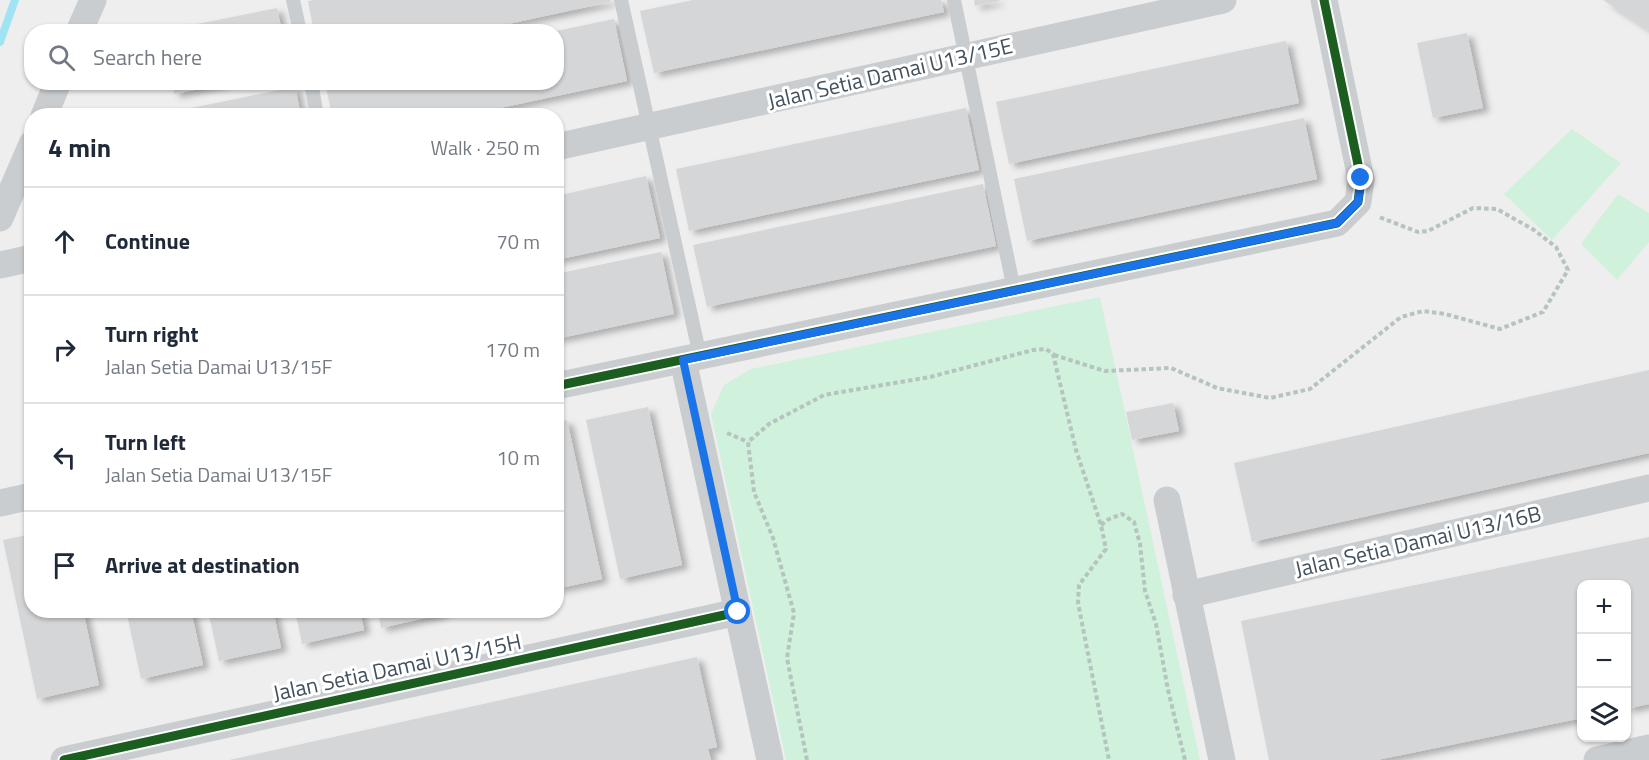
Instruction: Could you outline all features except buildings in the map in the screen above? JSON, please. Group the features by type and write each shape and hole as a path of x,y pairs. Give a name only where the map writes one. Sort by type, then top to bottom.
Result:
{"street":[{"path":"83,24 93,0"},
{"name":"Jalan Setia Damai U13/15E","path":"564,145 1223,0"},
{"path":"564,384 1337,223 1358,202 1361,178 1324,0"},
{"path":"47,108 55,90"},
{"path":"0,218 24,162"},
{"path":"0,265 24,260"},
{"path":"692,358 738,612 770,760"},
{"name":"Jalan Setia Damai U13/16B","path":"1186,595 1649,488"},
{"path":"0,503 24,498"},
{"path":"1167,500 1222,760"},
{"name":"Jalan Setia Damai U13/15H","path":"64,760 738,612"},
{"path":"1597,760 1649,748"}],"lane":[{"path":"294,0 298,24"},
{"path":"621,0 648,126 692,358"},
{"path":"954,0 1014,290"},
{"path":"312,90 315,108"}],"path":[{"path":"807,760 787,658 794,613 773,538 754,492 748,442 769,424 824,395 930,376 1033,350 1046,349 1053,354 1105,372 1171,368 1217,388 1270,398 1310,389 1401,317 1423,311 1434,312 1500,329 1543,312 1568,270 1556,247 1534,230 1497,209 1473,208 1428,231 1418,232 1381,218 1358,202"},
{"path":"1053,354 1076,450 1101,525 1106,549 1079,585 1078,603 1109,760"},
{"path":"1101,525 1108,519 1122,514 1134,522 1140,544 1145,591 1157,632 1185,760"}],"green space":[{"path":"1572,129 1621,163 1552,240 1504,194"},
{"path":"1618,194 1649,213 1649,242 1617,280 1581,244"},
{"path":"1100,297 1200,760 786,760 711,414 724,385 751,369"}],"waterway":[{"path":"0,42 15,0"}],"cycle path":[{"path":"564,384 1337,223 1358,202 1361,179 1324,0"},
{"path":"64,760 738,612"}],"route":[{"path":"738,612 683,360 1337,223 1358,202 1361,178"}]}
